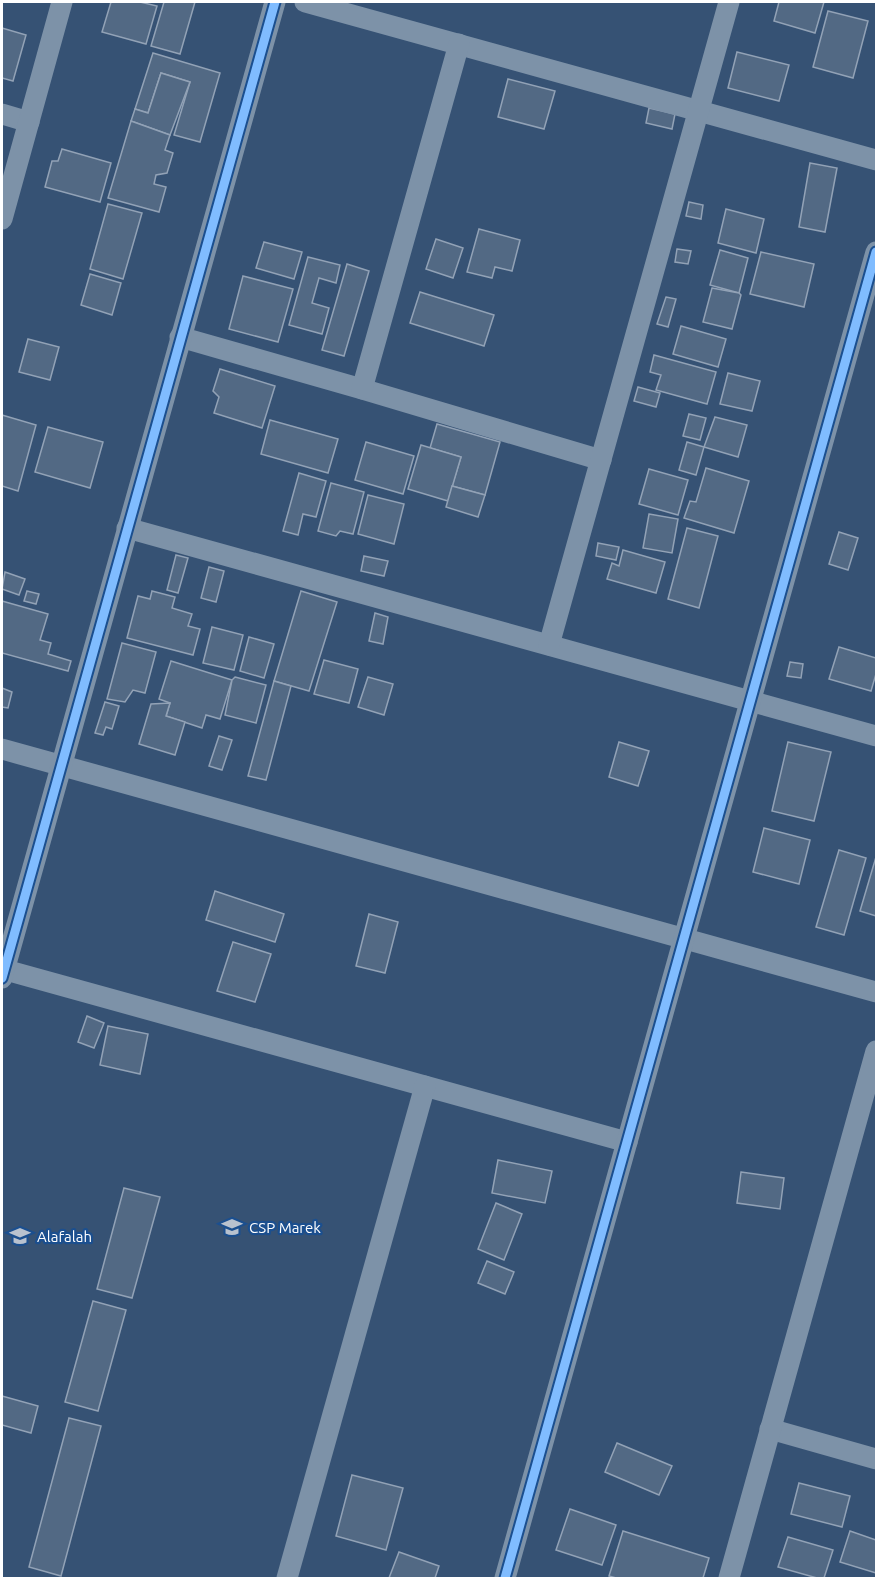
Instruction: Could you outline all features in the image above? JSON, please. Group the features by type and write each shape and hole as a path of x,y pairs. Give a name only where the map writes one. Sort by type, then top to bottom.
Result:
{"street":[{"path":"2,219 62,2"},
{"path":"275,2 2,972 627,1142"},
{"path":"305,2 876,160"},
{"path":"549,645 729,2"},
{"path":"362,388 459,44"},
{"path":"2,114 29,122"},
{"path":"505,1578 876,252"},
{"path":"180,337 362,388 601,460"},
{"path":"127,528 876,735"},
{"path":"2,749 876,992"},
{"path":"729,1578 876,1051"},
{"path":"287,1578 425,1086"},
{"path":"770,1429 876,1459"}],"building":[{"path":"111,2 140,2 157,6 146,44 102,32"},
{"path":"164,2 195,2 180,54 151,46"},
{"path":"779,2 824,2 815,33 774,21"},
{"path":"828,11 868,21 853,78 813,67"},
{"path":"2,28 26,35 13,81 2,78"},
{"path":"737,52 789,65 779,101 728,88"},
{"path":"153,53 220,73 200,142 174,135 190,82 161,73 148,113 135,109"},
{"path":"161,73 190,82 170,135 131,121 135,109 148,113"},
{"path":"508,79 555,91 544,129 498,117"},
{"path":"649,108 675,114 672,129 646,123"},
{"path":"131,121 170,135 165,150 173,153 167,173 156,175 154,184 166,187 159,212 108,198"},
{"path":"62,149 111,163 100,202 45,187 52,161 58,161"},
{"path":"810,163 837,168 825,232 799,227"},
{"path":"689,202 703,205 701,219 686,216"},
{"path":"108,204 142,213 123,279 90,269"},
{"path":"726,209 764,219 756,253 718,243"},
{"path":"479,229 520,240 512,271 495,267 492,278 467,272"},
{"path":"436,239 463,248 453,278 426,269"},
{"path":"264,242 302,252 294,279 256,268"},
{"path":"677,249 691,251 688,264 675,262"},
{"path":"720,250 748,258 739,293 710,285"},
{"path":"761,252 814,264 804,307 750,294"},
{"path":"308,257 340,265 336,283 319,278 312,303 329,308 322,334 289,325"},
{"path":"347,264 369,271 344,356 322,350"},
{"path":"90,274 121,283 112,315 81,305"},
{"path":"243,276 293,289 278,342 229,329"},
{"path":"712,288 741,295 732,329 703,322"},
{"path":"420,292 494,315 484,346 410,323"},
{"path":"666,297 676,299 668,327 657,324"},
{"path":"681,326 726,339 718,367 673,354"},
{"path":"28,339 59,347 50,380 19,372"},
{"path":"654,355 716,372 707,404 656,390 661,375 650,372"},
{"path":"220,369 275,386 262,428 214,413 219,397 213,391"},
{"path":"728,373 760,381 752,411 720,404"},
{"path":"638,387 660,393 656,407 634,401"},
{"path":"689,414 706,418 700,440 683,436"},
{"path":"2,415 36,425 18,491 2,486"},
{"path":"715,417 747,425 738,457 704,447"},
{"path":"270,420 338,439 328,473 261,454"},
{"path":"437,424 500,442 485,495 452,486 461,457 430,448"},
{"path":"48,427 103,442 90,488 35,472"},
{"path":"366,442 414,456 403,494 355,480"},
{"path":"687,442 704,447 696,475 679,470"},
{"path":"421,445 461,457 448,501 408,489"},
{"path":"706,468 749,481 734,533 684,518 690,501 696,502"},
{"path":"649,469 688,480 678,515 639,504"},
{"path":"299,473 326,481 316,517 303,514 298,535 283,531"},
{"path":"331,483 364,492 353,534 340,531 336,536 318,531"},
{"path":"452,486 485,495 478,517 446,507"},
{"path":"368,495 404,504 394,544 358,534"},
{"path":"649,514 678,519 672,553 643,548"},
{"path":"687,528 718,536 699,608 668,599"},
{"path":"839,532 858,538 848,570 829,564"},
{"path":"598,543 619,547 616,560 596,556"},
{"path":"623,550 665,562 656,593 607,579 612,563 619,566"},
{"path":"176,555 188,558 178,593 167,590"},
{"path":"364,556 388,561 384,576 361,571"},
{"path":"209,567 224,571 216,602 201,598"},
{"path":"5,572 25,579 19,595 2,589"},
{"path":"27,591 39,594 36,604 24,601"},
{"path":"152,591 175,597 172,608 192,614 188,626 200,629 193,655 127,638 138,596 150,599"},
{"path":"301,591 337,602 309,691 274,681"},
{"path":"2,601 48,614 40,640 51,643 48,654 71,661 68,671 2,653"},
{"path":"375,613 388,617 383,644 369,641"},
{"path":"212,627 243,635 234,670 203,663"},
{"path":"249,637 274,644 264,678 240,671"},
{"path":"122,643 156,652 145,693 133,690 125,702 107,699"},
{"path":"839,647 876,658 876,674 871,691 829,679"},
{"path":"324,660 358,669 349,703 314,694"},
{"path":"171,661 232,680 220,719 206,715 202,728 166,716 170,703 159,699"},
{"path":"790,662 803,664 801,678 787,676"},
{"path":"235,677 266,685 256,723 225,715 232,680"},
{"path":"368,677 393,684 384,715 358,707"},
{"path":"274,681 291,686 266,780 248,776"},
{"path":"2,688 12,692 8,708 2,707"},
{"path":"105,702 119,706 112,729 106,727 103,735 95,733"},
{"path":"170,703 166,716 185,722 175,755 139,744 151,704"},
{"path":"219,736 232,740 222,770 209,766"},
{"path":"619,742 649,751 638,786 609,777"},
{"path":"788,742 831,752 814,821 772,811"},
{"path":"764,828 810,840 799,884 753,872"},
{"path":"839,850 866,858 844,935 816,927"},
{"path":"876,857 876,916 860,911"},
{"path":"215,891 284,914 275,942 206,920"},
{"path":"369,914 398,922 385,973 356,966"},
{"path":"233,942 271,954 255,1002 217,991"},
{"path":"87,1016 104,1023 94,1048 78,1042"},
{"path":"108,1026 148,1034 140,1074 100,1065"},
{"path":"498,1160 552,1171 545,1203 492,1193"},
{"path":"741,1172 784,1178 780,1209 737,1203"},
{"path":"124,1188 160,1197 132,1298 97,1289"},
{"path":"496,1203 522,1214 504,1260 478,1249"},
{"path":"487,1261 514,1272 505,1294 478,1283"},
{"path":"93,1301 126,1310 98,1411 65,1402"},
{"path":"2,1396 38,1406 31,1433 2,1425"},
{"path":"69,1418 101,1426 61,1576 29,1567"},
{"path":"617,1443 672,1466 659,1495 605,1472"},
{"path":"352,1475 403,1488 386,1550 336,1536"},
{"path":"799,1483 850,1496 842,1527 791,1514"},
{"path":"570,1509 616,1525 602,1565 556,1550"},
{"path":"623,1531 709,1558 703,1578 616,1578 609,1576"},
{"path":"850,1531 876,1540 876,1573 840,1562"},
{"path":"788,1537 833,1550 824,1578 778,1567"},
{"path":"399,1552 439,1566 435,1578 389,1578"}],"cycle path":[{"path":"2,978 275,2"},
{"path":"505,1578 876,252"}],"place":[{"name":"CSP Marek","path":"232,1227"},
{"name":"Alafalah","path":"20,1236"}]}
